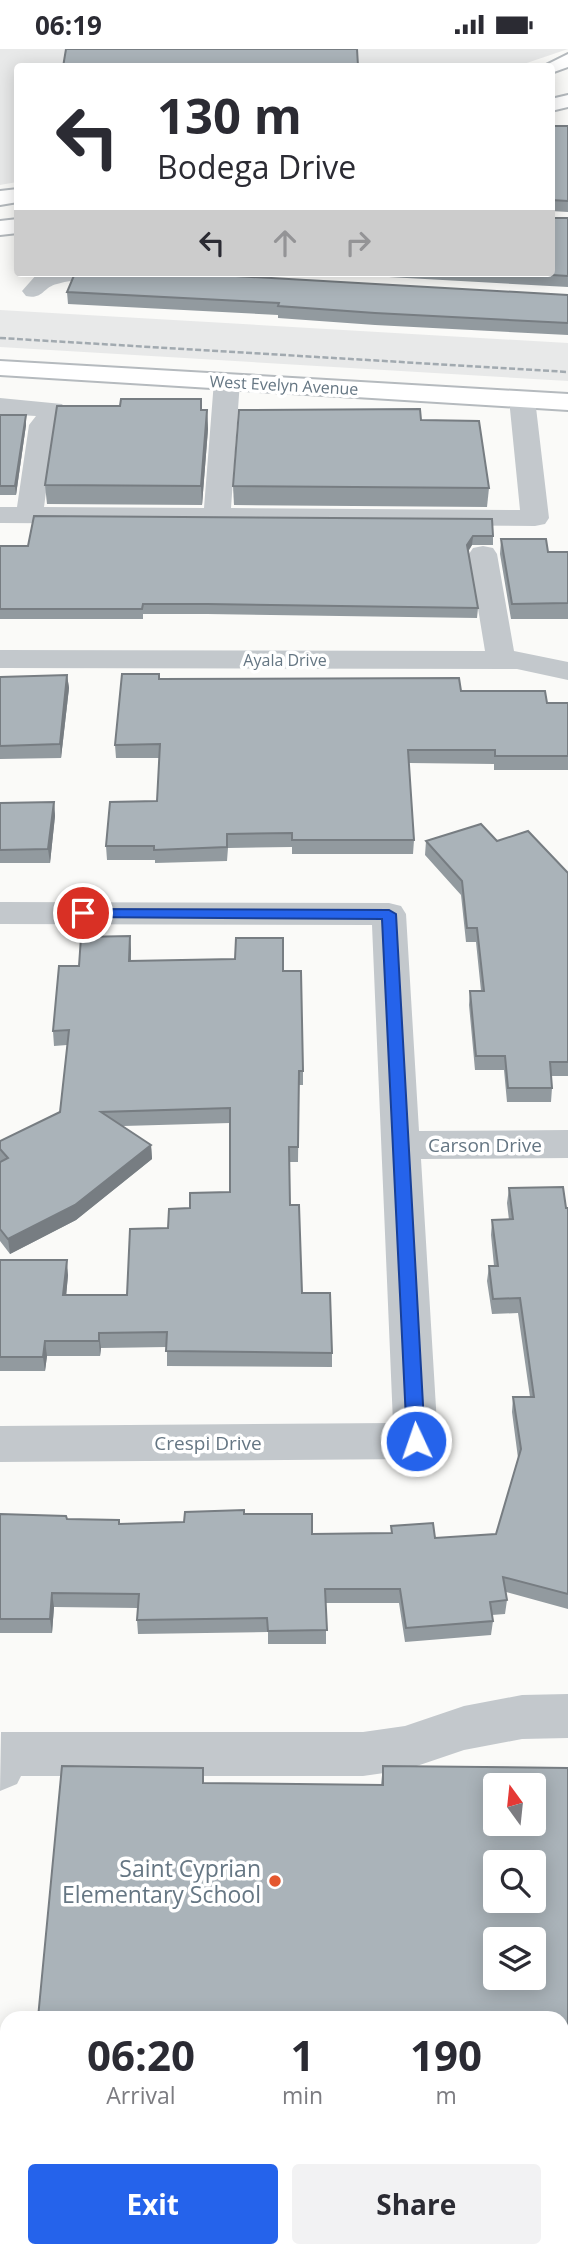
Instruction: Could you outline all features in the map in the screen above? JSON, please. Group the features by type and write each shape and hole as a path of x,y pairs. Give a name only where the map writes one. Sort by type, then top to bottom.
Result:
{"main road":[{"name":"West Evelyn Avenue","path":"0,368 568,401"}],"street":[{"path":"34,291 45,279 56,277"},
{"path":"64,372 66,410"},
{"path":"217,517 227,381"},
{"path":"0,515 535,518 522,399"},
{"path":"0,406 66,410"},
{"path":"29,516 42,425 66,410"},
{"path":"483,554 501,660"},
{"name":"Ayala Drive","path":"0,659 501,660 568,671"},
{"path":"0,913 389,914 401,1145"},
{"name":"Carson Drive","path":"401,1145 568,1145"},
{"name":"Crespi Drive","path":"0,1444 416,1441 401,1145"},
{"path":"0,1767 1,1754 363,1754 405,1748 464,1728 522,1717 568,1716"}],"shaded area":[{"path":"0,49 568,49 527,63 14,63 14,183 0,185"},
{"path":"0,310 568,343 568,381 0,347"}],"building":[{"path":"66,49 357,49 358,63 64,63"},
{"path":"555,126 568,126 568,201 555,200"},
{"path":"555,218 568,218 568,276 555,275"},
{"path":"73,277 253,277 568,295 568,323 375,313 278,306 279,303 67,292"},
{"path":"121,399 201,399 201,410 207,410 201,486 45,485 57,406 120,406"},
{"path":"420,409 421,420 479,421 489,488 233,486 239,410"},
{"path":"0,415 26,415 15,486 0,486"},
{"path":"34,516 492,519 493,536 473,536 467,545 478,608 143,604 142,609 0,609 0,546 28,546"},
{"path":"501,539 546,539 548,552 568,552 568,603 512,604"},
{"path":"122,674 159,674 159,679 459,678 461,691 545,691 547,703 568,703 568,756 495,756 495,750 408,750 414,840 292,840 292,833 227,834 227,847 154,850 154,846 106,846 110,802 157,801 160,744 115,745"},
{"path":"67,675 60,744 0,746 0,677"},
{"path":"54,802 48,849 0,850 0,803"},
{"path":"481,824 497,841 528,831 568,873 568,1062 550,1062 552,1088 508,1088 505,1056 476,1056 470,991 484,991 477,928 467,928 462,881 426,841"},
{"path":"130,936 129,961 235,959 236,938 283,938 283,971 301,971 303,1071 299,1071 298,1147 289,1147 290,1205 299,1205 302,1293 330,1293 332,1353 166,1351 167,1332 99,1333 99,1341 45,1341 43,1357 0,1357 0,1260 67,1260 63,1295 127,1295 130,1229 168,1228 169,1209 190,1208 190,1193 230,1192 230,1108 101,1112 151,1145 75,1205 8,1239 0,1229 0,1162 8,1158 0,1149 0,1141 60,1112 69,1030 53,1031 59,966 79,966 81,937"},
{"path":"563,1187 568,1208 568,1594 503,1577 507,1600 490,1602 493,1621 406,1628 400,1589 325,1589 327,1630 268,1631 267,1618 137,1620 139,1594 52,1593 50,1619 0,1619 0,1514 119,1520 119,1524 184,1522 185,1512 244,1510 244,1514 312,1514 312,1534 392,1533 391,1526 433,1523 435,1538 496,1534 521,1449 513,1397 534,1397 520,1298 493,1299 489,1266 498,1266 492,1220 513,1219 509,1188"},
{"name":"Saint Cyprian Elementary School","path":"62,1766 203,1768 203,1783 383,1785 383,1766 568,1768 568,2011 39,2011"}],"railway":[{"path":"0,338 568,372"}],"place":[{"name":"Saint Cyprian Elementary School","path":"275,1881"}],"route":[{"path":"83,913 389,914 416,1441"}]}
